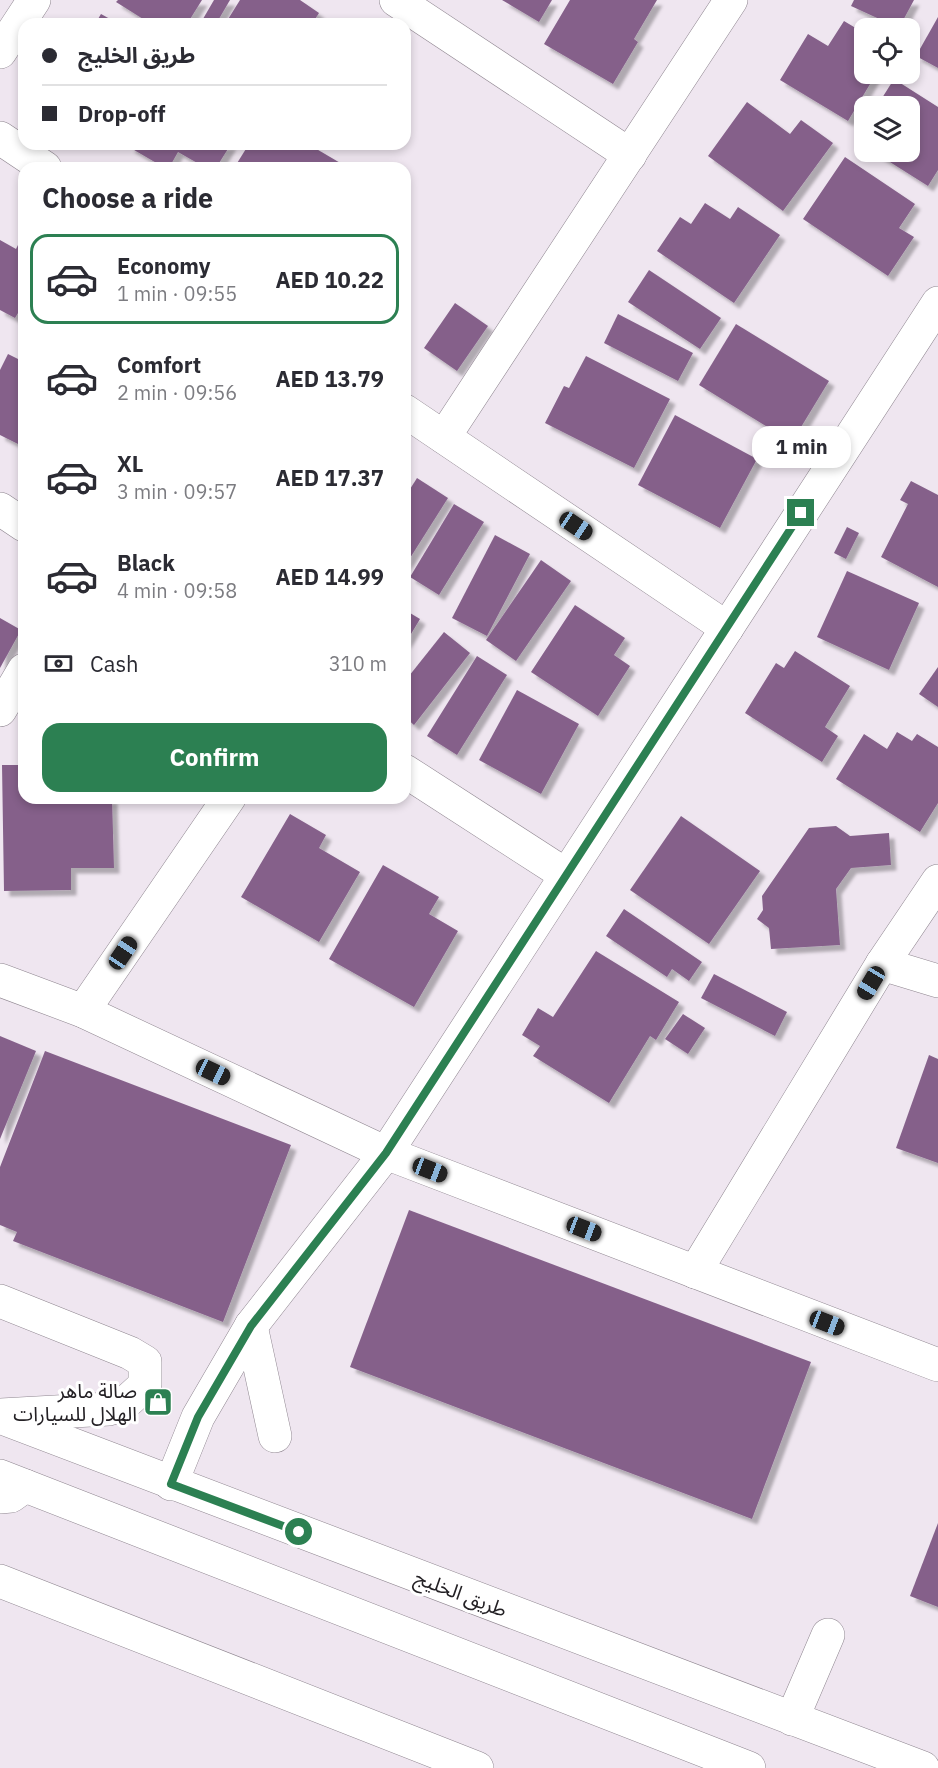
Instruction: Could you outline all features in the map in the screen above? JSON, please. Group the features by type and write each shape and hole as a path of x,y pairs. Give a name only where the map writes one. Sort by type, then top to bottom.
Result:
{"street":[{"path":"22,18 34,0"},
{"path":"444,437 731,0"},
{"path":"402,2 630,155"},
{"path":"0,52 18,24"},
{"path":"0,138 36,162"},
{"path":"171,1484 198,1417 251,1326 386,1153 938,303"},
{"path":"411,415 727,628"},
{"path":"0,509 18,521"},
{"path":"0,710 18,680"},
{"path":"411,775 566,875"},
{"path":"82,1011 225,804"},
{"path":"695,1272 882,964 938,881"},
{"path":"882,964 938,981"},
{"path":"0,980 82,1011 386,1153 938,1365"},
{"path":"0,1301 130,1353 145,1362 147,1373 145,1385 123,1405 109,1409 0,1416"},
{"path":"251,1326 275,1436"},
{"name":"طريق الخليج","path":"0,1416 171,1484 923,1768"},
{"path":"8,1486 749,1768"},
{"path":"0,1581 477,1768"},
{"path":"792,1719 828,1635"}],"building":[{"path":"118,0 202,0 191,18 141,18 116,2"},
{"path":"214,0 230,0 220,18 204,18"},
{"path":"240,0 300,0 319,13 316,18 229,18"},
{"path":"502,0 552,0 539,22"},
{"path":"570,0 657,0 634,39 638,42 613,84 544,44"},
{"path":"854,0 914,0 904,18 877,18 851,6"},
{"path":"938,17 938,68 920,58 920,49"},
{"path":"844,21 854,27 854,84 870,84 863,96 854,96 854,111 848,121 780,80 808,34 828,46"},
{"path":"891,84 902,84 938,107 938,170 928,186 890,162 920,162 920,96 883,96"},
{"path":"747,102 790,134 801,120 833,143 783,211 708,156"},
{"path":"134,150 227,150 220,162 196,162 178,152 172,162 155,162"},
{"path":"245,150 318,150 339,162 238,162"},
{"path":"845,157 915,204 899,228 914,237 888,276 803,219"},
{"path":"705,203 730,219 738,207 780,235 734,303 657,251 680,217 691,224"},
{"path":"0,240 16,249 18,245 18,313 15,318 0,310"},
{"path":"649,270 721,318 700,349 628,302"},
{"path":"455,303 488,326 457,371 424,348"},
{"path":"618,314 693,353 678,381 604,343"},
{"path":"736,324 829,381 792,442 699,385"},
{"path":"8,354 18,359 18,444 0,435 0,370"},
{"path":"586,356 670,399 634,468 545,423 564,386 569,388"},
{"path":"675,415 757,459 720,528 638,485"},
{"path":"417,478 448,498 411,557 411,488"},
{"path":"911,481 938,495 938,587 881,557 908,504 900,500"},
{"path":"454,504 484,522 439,595 411,578"},
{"path":"847,527 859,533 846,559 834,553"},
{"path":"495,535 530,554 487,636 452,618"},
{"path":"541,560 571,581 516,661 486,640"},
{"path":"847,571 919,603 889,670 817,637"},
{"path":"575,605 625,638 614,655 630,666 598,716 531,672"},
{"path":"411,614 420,619 411,634"},
{"path":"0,618 18,628 18,635 0,668"},
{"path":"444,632 470,653 414,725 411,722 411,673"},
{"path":"795,651 850,686 825,727 838,736 822,762 745,713 776,663 784,668"},
{"path":"477,656 507,675 457,755 427,736"},
{"path":"938,667 938,707 919,694"},
{"path":"517,690 579,724 541,794 479,760"},
{"path":"897,732 912,741 917,734 938,747 938,803 920,832 836,779 864,734 887,749"},
{"path":"2,765 18,765 18,804 112,804 114,868 71,868 71,890 4,891"},
{"path":"290,814 326,835 319,848 360,872 319,942 241,897"},
{"path":"681,816 760,871 709,944 630,890"},
{"path":"836,826 850,836 889,833 891,865 851,868 836,889 840,945 771,949 769,928 757,919 763,910 762,896 809,828"},
{"path":"383,865 439,897 429,914 458,931 414,1007 329,959"},
{"path":"624,909 702,962 689,981 672,969 667,977 606,936"},
{"path":"596,951 679,1002 656,1040 650,1036 609,1103 533,1056 540,1046 522,1035 538,1008 553,1017"},
{"path":"714,974 787,1012 775,1036 701,998"},
{"path":"683,1014 705,1028 688,1054 665,1039"},
{"path":"0,1036 36,1051 0,1139"},
{"path":"45,1051 291,1145 223,1322 13,1241 17,1232 0,1225 0,1167"},
{"path":"929,1055 938,1059 938,1163 896,1148"},
{"path":"409,1210 811,1362 752,1519 350,1367"},
{"path":"938,1523 938,1607 910,1596"}],"place":[{"name":"صالة ماهر الهلال للسيارات","path":"158,1402"}],"route":[{"path":"299,1532 171,1484 198,1417 251,1326 386,1153 801,513"}]}
